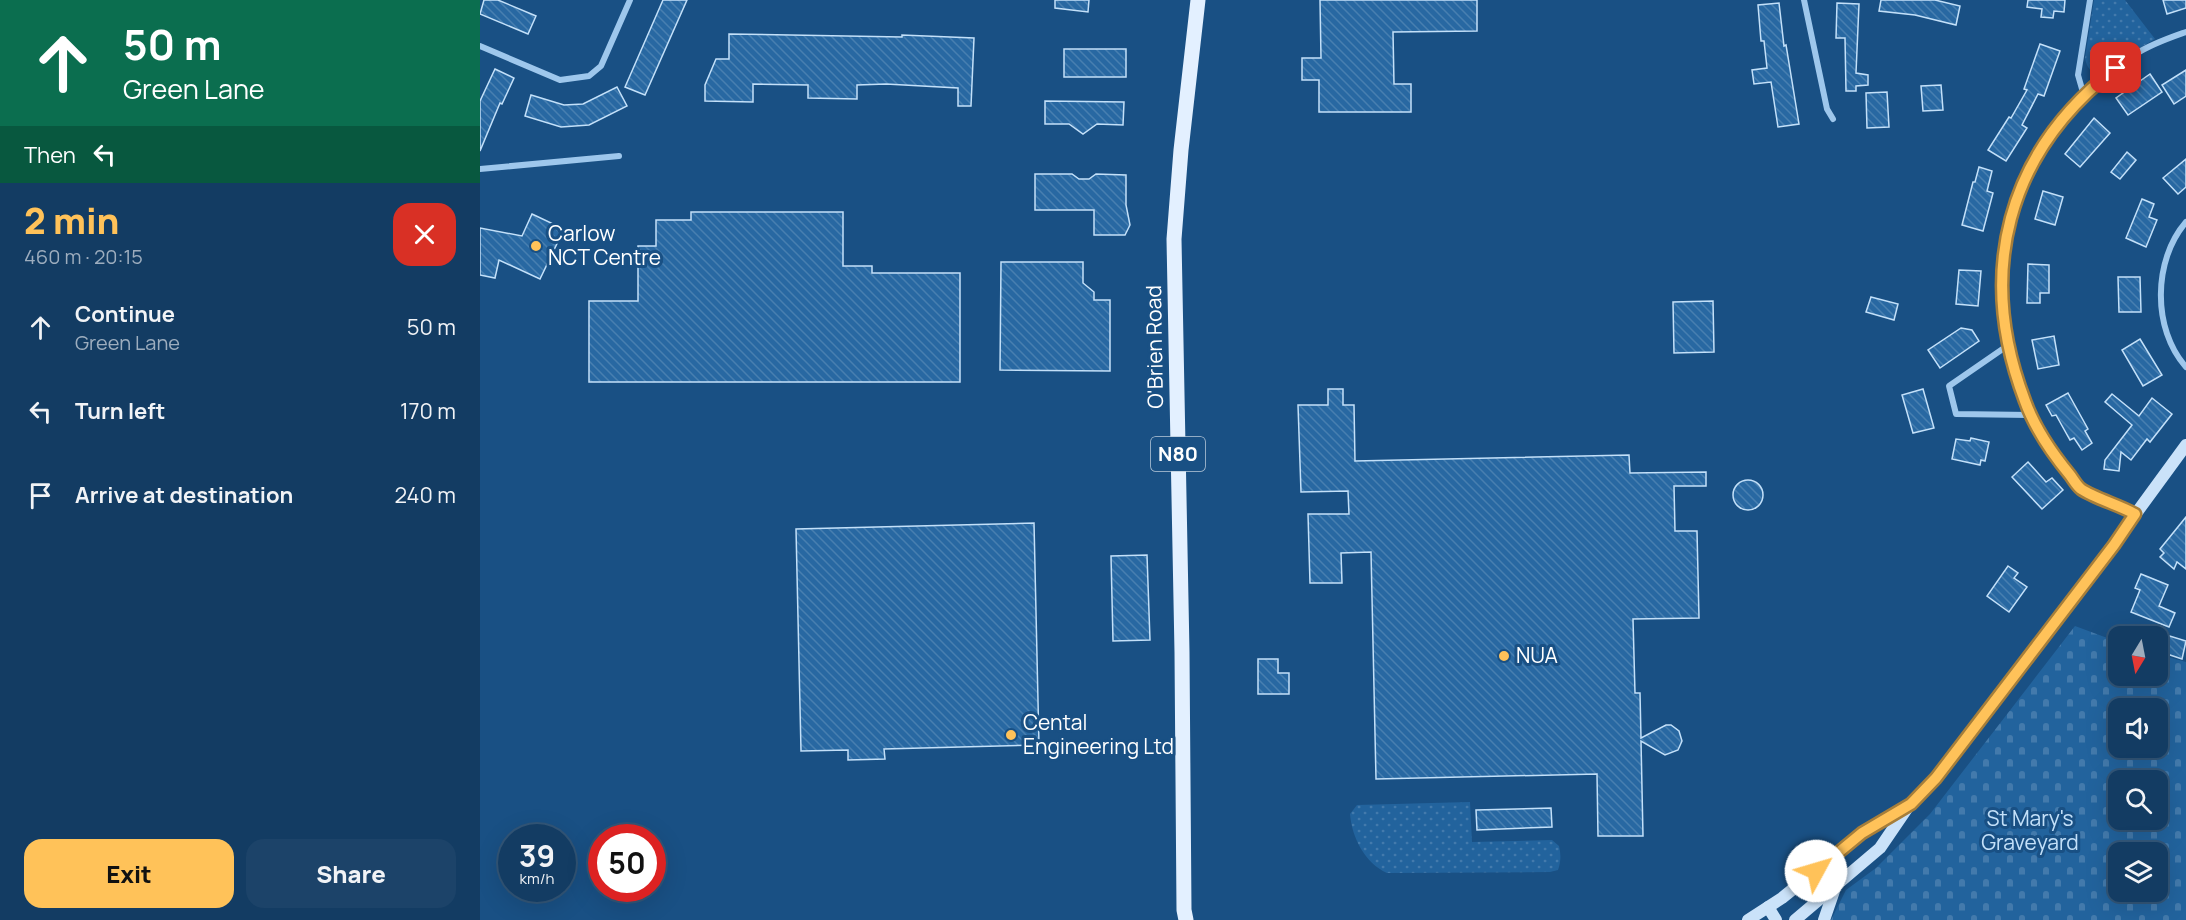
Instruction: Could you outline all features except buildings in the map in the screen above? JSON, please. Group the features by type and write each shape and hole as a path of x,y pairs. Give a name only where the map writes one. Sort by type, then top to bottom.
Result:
{"main road":[{"name":"O'Brien Road","path":"1184,917 1182,652 1174,238 1181,150 1198,0"},
{"path":"1795,920 1880,848 1911,804 1936,778 2114,545 2186,445"},
{"path":"1748,920 1862,833 1911,804"},
{"path":"1824,920 1835,887"},
{"path":"1768,907 1776,920"}],"street":[{"path":"480,46 560,80 589,76 601,66 630,0"},
{"path":"1804,0 1827,109 1833,119"},
{"path":"2084,96 2079,75 2090,0"},
{"path":"2135,514 2081,489 2043,440 2030,415 2013,371 2007,346 2001,281 2008,230 2019,191 2035,160 2057,128 2092,87 2137,53 2186,32"},
{"path":"480,169 620,156"},
{"path":"2186,222 2180,228 2163,266 2161,295 2163,316 2172,343 2186,367"},
{"path":"2007,346 1949,386 1956,414 2030,415"}],"green space":[{"path":"2094,0 2125,0 2155,39 2101,73 2090,69 2085,58"},
{"name":"St Mary's Graveyard","path":"2075,626 2108,638 2108,686 2168,686 2168,657 2186,662 2186,920 1831,920 1846,890 1876,868 1930,814"},
{"path":"1470,802 1472,842 1552,840 1560,849 1558,870 1550,872 1387,873 1379,869 1366,856 1357,841 1351,823 1350,814 1357,805"}],"place":[{"name":"Carlow NCT Centre","path":"536,246"},
{"name":"NUA","path":"1504,656"},
{"name":"Cental Engineering Ltd","path":"1011,735"}],"route":[{"path":"1816,871 1862,833 1911,804 1936,778 2114,545 2135,514 2081,489 2043,440 2030,415 2013,371 2003,321 2001,281 2010,221 2019,191 2035,160 2057,128 2084,96 2116,68"}]}
